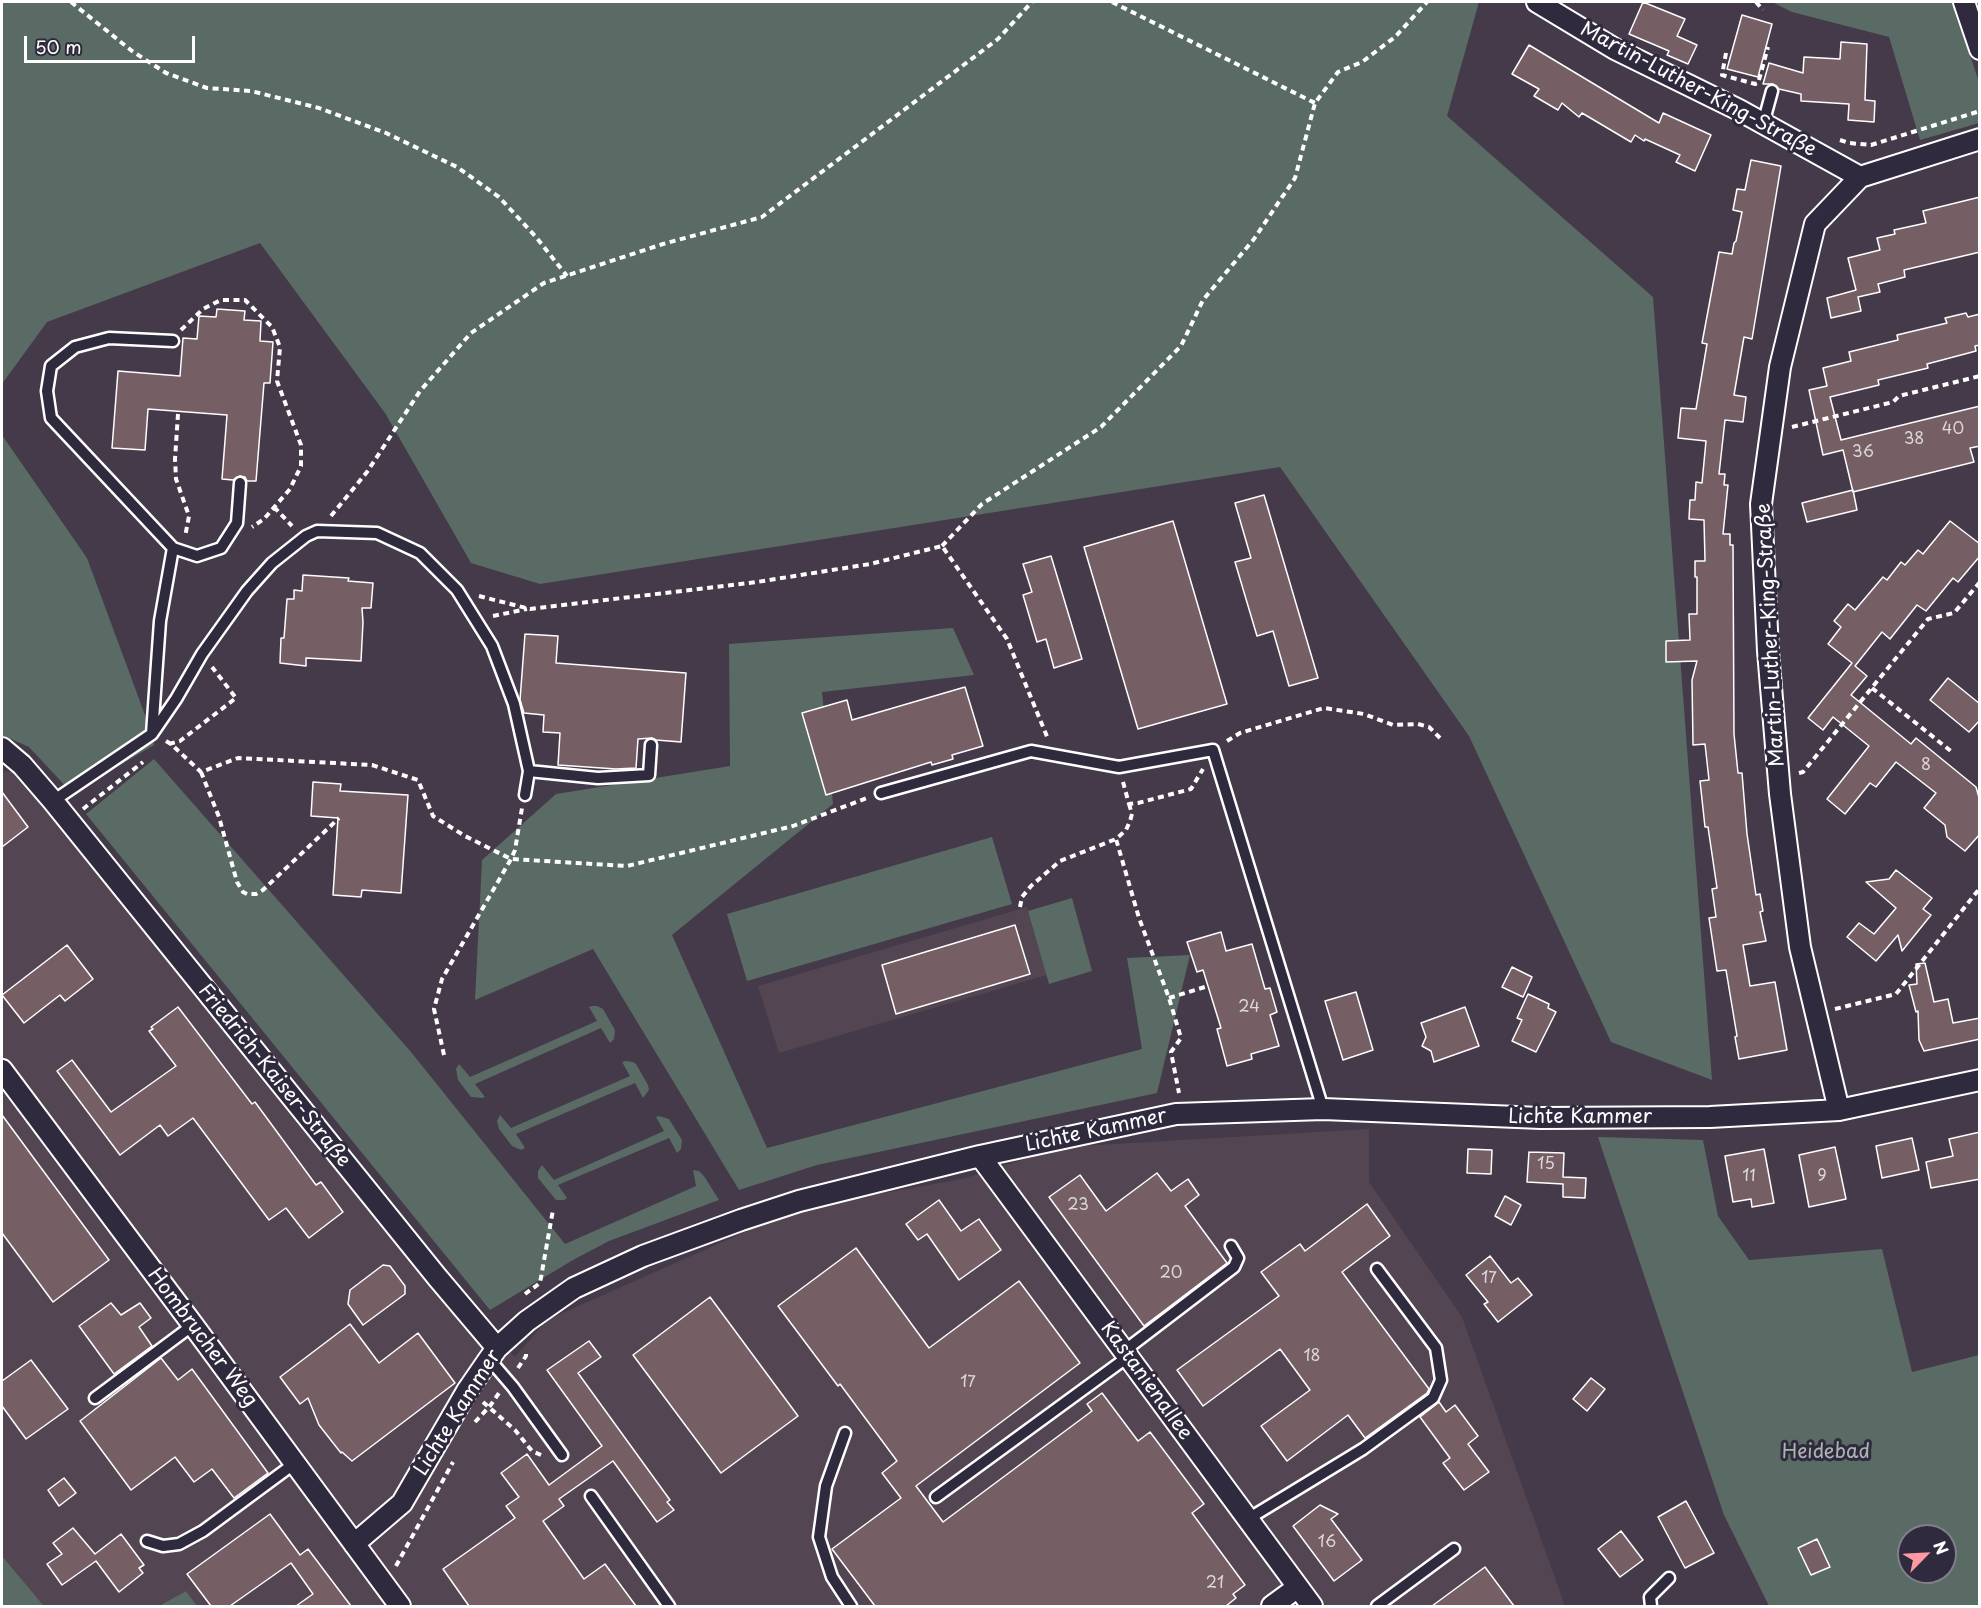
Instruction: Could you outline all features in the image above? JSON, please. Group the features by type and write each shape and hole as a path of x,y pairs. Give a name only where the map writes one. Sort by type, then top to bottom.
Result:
{"street":[{"name":"Martin-Luther-King-Straße","path":"1537,2 1615,49 1763,124 1860,177"},
{"path":"1964,2 1980,50"},
{"name":"Martin-Luther-King-Straße","path":"1839,1110 1800,947 1779,777 1768,651 1761,504 1780,367 1815,224 1860,177 1980,139"},
{"name":"Friedrich-Kaiser-Straße","path":"2,748 22,765 53,801 429,1268 493,1354"},
{"name":"Hombrucher Weg","path":"2,1070 400,1606"},
{"name":"Lichte Kammer","path":"354,1544 402,1503 467,1391 493,1354 527,1321 574,1288 643,1256 799,1201 980,1156 1183,1114 1323,1109 1540,1118 1710,1118 1839,1110 1980,1080"},
{"name":"Kastanienallee","path":"980,1156 1312,1606"},
{"path":"1272,1606 1298,1587"}],"lane":[{"path":"1763,124 1771,94"},
{"path":"173,341 109,338 75,347 51,366 47,391 51,418 173,548 197,556 221,548 237,524 240,483"},
{"path":"53,801 152,734 176,699 202,654 247,591 272,563 303,538 316,531 377,533 420,553 457,590 492,645 514,704 529,771 525,795"},
{"path":"152,734 159,627 173,548"},
{"path":"529,771 598,778 649,775 651,745"},
{"path":"881,793 1032,751 1119,767 1213,750 1323,1109"},
{"path":"936,1497 1126,1353 1234,1267 1238,1258 1231,1246"},
{"path":"1248,1519 1363,1449 1434,1398 1441,1380 1436,1348 1377,1269"},
{"path":"95,1398 193,1325"},
{"path":"493,1354 508,1381 562,1455"},
{"path":"845,1433 826,1486 819,1537 828,1568 850,1606"},
{"path":"147,1541 163,1546 180,1544 217,1521 295,1463"},
{"path":"591,1496 669,1606"},
{"path":"1377,1606 1454,1549"},
{"path":"1650,1606 1650,1597 1669,1578"}],"path":[{"path":"71,2 132,51 166,73 207,88 251,92 319,108 386,133 457,167 499,197 536,237 567,276"},
{"path":"316,531 338,509 367,472 420,391 471,333 544,283 663,244 762,217 998,39 1032,2"},
{"path":"1112,2 1315,103"},
{"path":"475,619 530,609 757,582 870,564 942,546 982,504 1101,427 1181,346 1203,300 1254,239 1295,178 1315,103 1338,72 1362,62 1395,37 1427,2"},
{"path":"1756,2 1763,10"},
{"path":"1758,83 1768,47"},
{"path":"1726,53 1722,75 1758,83 1771,94"},
{"path":"1838,140 1871,145 1980,111"},
{"path":"173,341 203,309 221,300 246,300 272,327 280,347 277,381 301,445 301,466 291,489 264,519 221,548"},
{"path":"1771,432 1893,402 1899,396 1980,376"},
{"path":"173,548 185,538 189,516 176,479 178,414"},
{"path":"274,507 303,538"},
{"path":"942,546 1007,639 1055,756"},
{"path":"1779,777 1803,772 1928,619 1954,613 1980,582"},
{"path":"457,590 530,609"},
{"path":"1872,688 1952,752"},
{"path":"1129,804 1191,789 1213,750 1240,733 1324,708 1365,714 1393,725 1418,724 1429,727 1440,738"},
{"path":"152,734 171,744 201,772 219,817 237,882 247,894 256,894 263,890 339,818"},
{"path":"201,772 238,758 372,765 418,780 434,816 465,836 511,859 627,866 794,826 881,793"},
{"path":"1020,907 1023,897 1031,886 1060,861 1116,839 1126,830 1132,814 1119,767"},
{"path":"444,1055 434,1009 442,980 511,859 515,850 525,795"},
{"path":"1116,839 1139,918 1169,998 1181,1038 1171,1052 1183,1114"},
{"path":"1817,1013 1896,994 1980,888"},
{"path":"1169,998 1208,986"},
{"path":"522,1297 540,1283 553,1210"},
{"path":"474,1423 490,1406 526,1356 526,1347"},
{"path":"467,1391 490,1406 515,1430 532,1451 544,1456 562,1455"},
{"path":"384,1585 458,1453"}],"shaded area":[{"path":"2,771 13,772 67,806 265,1050 429,1282 515,1357 547,1320 799,1208 962,1179 1063,1147 1369,1129 1369,1182 1462,1317 1565,1606 197,1606 186,1591 159,1606 44,1606 2,1556"},
{"path":"1027,907 1047,975 779,1053 758,986"}],"green space":[{"path":"2,2 1479,2 1447,116 1653,297 1712,1080 1611,1042 1469,736 1280,467 540,584 471,563 385,413 260,243 47,322 2,384"},
{"path":"1772,2 1952,2 1979,82 1979,123 1920,140 1889,37 1792,12"},
{"path":"2,435 87,558 152,734 154,745 72,793 29,747 2,735"},
{"path":"953,628 974,675 822,692 833,804 672,935 767,1148 1142,1049 1127,958 1190,955 1157,1093 817,1165 739,1190 593,949 475,1000 482,860 556,794 730,766 729,644"},
{"path":"154,759 411,1052 565,1244 696,1186 693,1170 699,1171 704,1176 719,1200 609,1241 490,1310 86,814"},
{"path":"992,837 1012,904 747,981 727,914"},
{"path":"1072,898 1092,971 1049,984 1028,911"},
{"path":"589,1007 603,1009 615,1030 614,1039 610,1043 601,1028 475,1084 485,1097 482,1098 471,1097 458,1080 456,1069 459,1064 470,1077 597,1021"},
{"path":"622,1062 636,1064 648,1085 649,1090 643,1098 635,1083 516,1134 525,1148 521,1150 512,1146 499,1129 497,1121 500,1115 511,1128 630,1076"},
{"path":"656,1117 669,1119 682,1140 681,1149 677,1153 669,1138 558,1185 567,1198 564,1200 556,1200 538,1178 538,1171 542,1165 554,1180 664,1131"},
{"name":"Heidebad","path":"1598,1137 1703,1140 1718,1216 1749,1260 1882,1249 1912,1372 1979,1355 1979,1606 1769,1606 1724,1515"},
{"path":"2,1556 44,1606 2,1606"},
{"path":"186,1591 197,1606 159,1606"}],"building":[{"path":"1643,2 1685,19 1677,36 1697,45 1688,64 1667,55 1669,51 1629,34"},
{"path":"1742,15 1772,24 1758,77 1727,69"},
{"path":"1841,42 1867,44 1865,100 1875,101 1874,122 1848,120 1849,104 1801,101 1801,94 1779,89 1773,84 1763,84 1769,63 1803,73 1804,57 1840,59"},
{"path":"1529,45 1659,123 1663,113 1711,135 1695,171 1676,162 1680,155 1645,139 1644,141 1635,135 1631,142 1582,113 1579,117 1562,103 1558,110 1534,96 1539,89 1512,74"},
{"path":"1751,160 1781,166 1752,339 1744,337 1734,395 1746,397 1743,422 1725,420 1719,474 1725,474 1724,485 1728,485 1723,534 1730,534 1730,545 1733,545 1734,734 1738,773 1742,773 1747,834 1756,895 1760,894 1763,911 1760,912 1766,941 1743,945 1750,986 1775,982 1787,1050 1739,1059 1726,970 1717,971 1709,918 1716,917 1712,889 1717,888 1708,827 1705,827 1700,781 1709,780 1705,744 1693,745 1692,680 1697,661 1666,662 1666,641 1690,640 1689,614 1697,614 1695,561 1705,561 1704,520 1689,519 1690,500 1695,500 1696,482 1702,483 1706,441 1678,438 1681,408 1696,409 1707,344 1702,343 1719,252 1732,254 1742,212 1733,210 1737,189 1745,190"},
{"path":"1980,197 1980,252 1904,270 1905,277 1878,284 1880,292 1858,297 1861,311 1831,318 1827,298 1856,290 1848,258 1880,250 1877,238 1895,234 1894,230 1926,223 1923,211"},
{"path":"217,309 245,311 244,320 261,321 260,341 273,342 270,383 264,383 256,481 247,481 245,477 240,476 233,480 222,479 227,415 148,409 145,450 112,448 118,371 180,376 183,338 197,339 199,316 216,317"},
{"path":"1966,313 1968,317 1980,314 1980,345 1975,346 1976,351 1927,364 1928,368 1878,380 1879,385 1830,397 1841,440 1980,406 1980,446 1970,448 1974,462 1853,492 1843,450 1823,455 1809,390 1827,386 1823,368 1851,361 1849,352 1898,340 1897,335 1947,323 1945,318"},
{"path":"1853,490 1857,510 1807,522 1802,503"},
{"path":"1264,495 1318,678 1289,686 1273,631 1257,636 1235,562 1251,558 1235,503"},
{"path":"1173,521 1227,704 1138,729 1084,547"},
{"path":"1950,521 1980,544 1980,556 1958,582 1953,578 1926,611 1917,605 1890,639 1882,632 1855,666 1867,676 1851,695 1911,744 1916,738 1976,787 1980,801 1980,834 1965,851 1947,837 1945,825 1924,808 1936,793 1896,762 1876,787 1870,783 1845,814 1827,799 1869,746 1833,717 1823,730 1808,718 1852,663 1828,644 1841,627 1834,621 1848,604 1855,610 1883,577 1887,580 1901,562 1905,565 1918,550 1923,554"},
{"path":"1051,556 1082,659 1054,668 1046,639 1037,642 1023,595 1032,592 1023,564"},
{"path":"303,575 349,578 348,581 373,583 371,608 362,608 361,661 306,658 306,666 280,663 287,599 294,599 294,590 302,591"},
{"path":"525,634 558,636 556,663 686,673 681,742 652,738 638,739 636,768 558,765 560,733 543,732 544,715 524,713 520,700"},
{"path":"1948,678 1980,704 1980,720 1969,732 1930,700"},
{"path":"965,687 983,746 952,755 953,759 932,765 931,762 826,795 802,713 847,700 852,720"},
{"path":"313,782 341,784 340,791 408,795 401,893 362,890 361,897 333,895 338,818 311,816"},
{"path":"2,792 28,827 2,847"},
{"path":"1896,870 1932,898 1923,909 1931,915 1902,951 1898,935 1876,961 1847,937 1859,923 1874,934 1896,908 1866,882 1889,879"},
{"path":"1015,925 1030,974 896,1014 882,965"},
{"path":"1221,932 1226,951 1252,944 1265,989 1270,988 1277,1012 1270,1015 1279,1046 1251,1054 1252,1059 1227,1066 1217,1029 1221,1028 1203,970 1197,972 1187,942"},
{"path":"67,945 93,979 65,1001 60,995 24,1023 2,995"},
{"path":"1925,963 1934,1002 1948,999 1953,1023 1980,1018 1980,1039 1924,1051 1919,1040 1918,1011 1916,1012 1909,985 1917,984 1916,964"},
{"path":"1512,967 1532,977 1523,997 1502,987"},
{"path":"1356,992 1373,1050 1343,1060 1325,1001"},
{"path":"1528,994 1549,1004 1548,1008 1556,1012 1536,1052 1512,1041 1522,1020 1517,1018"},
{"path":"178,1007 252,1104 255,1102 316,1185 321,1182 343,1212 309,1238 286,1208 269,1220 193,1118 168,1136 160,1125 120,1155 57,1071 72,1060 111,1112 176,1066 149,1031 153,1029 151,1027"},
{"path":"1465,1007 1479,1046 1434,1062 1431,1051 1422,1046 1426,1037 1421,1023"},
{"path":"2,1115 109,1260 53,1302 2,1233"},
{"path":"1980,1132 1980,1179 1931,1188 1926,1162 1953,1156 1949,1139"},
{"path":"1912,1138 1919,1170 1882,1178 1876,1146"},
{"path":"1835,1147 1846,1199 1809,1207 1799,1155"},
{"path":"1468,1149 1492,1150 1491,1174 1467,1173"},
{"path":"1764,1149 1774,1203 1752,1207 1751,1199 1733,1202 1725,1156"},
{"path":"1529,1152 1564,1153 1563,1177 1586,1178 1585,1198 1563,1197 1563,1184 1527,1182"},
{"path":"1157,1173 1171,1191 1188,1179 1199,1195 1185,1206 1227,1263 1144,1326 1049,1197 1080,1175 1106,1211"},
{"path":"1505,1196 1521,1205 1511,1225 1495,1216"},
{"path":"939,1200 961,1231 979,1219 1001,1250 959,1280 927,1234 918,1240 906,1224"},
{"path":"1367,1204 1390,1236 1342,1272 1429,1389 1427,1393 1365,1438 1348,1415 1287,1461 1261,1426 1310,1390 1280,1349 1203,1406 1177,1370 1279,1296 1261,1272 1300,1244 1305,1251"},
{"path":"856,1248 929,1348 1019,1281 1080,1363 916,1486 943,1522 1092,1411 1087,1404 1102,1393 1138,1441 1150,1432 1204,1504 1192,1513 1245,1585 1233,1594 1236,1598 1226,1606 875,1606 832,1549 901,1498 882,1473 897,1461 778,1306"},
{"path":"1490,1256 1511,1283 1518,1278 1532,1295 1498,1322 1484,1304 1488,1302 1466,1275"},
{"path":"383,1265 390,1266 405,1286 405,1294 363,1325 348,1304 350,1290"},
{"path":"710,1297 798,1416 721,1473 633,1355"},
{"path":"111,1303 121,1315 140,1303 151,1318 139,1327 152,1346 114,1374 79,1326"},
{"path":"350,1324 379,1363 418,1333 455,1383 352,1461 341,1453 319,1425 308,1398 300,1404 280,1377"},
{"path":"589,1341 601,1357 578,1373 670,1500 667,1502 674,1510 657,1522 613,1461 559,1499 564,1506 543,1521 584,1579 605,1564 636,1606 469,1606 443,1569 515,1518 506,1506 519,1497 501,1473 527,1454 549,1485 602,1446 547,1370"},
{"path":"161,1358 178,1380 192,1369 268,1473 234,1498 212,1469 194,1482 175,1457 131,1490 80,1421"},
{"path":"31,1360 68,1409 26,1439 2,1406 2,1381"},
{"path":"1591,1378 1605,1389 1587,1411 1573,1399"},
{"path":"1439,1402 1446,1412 1455,1405 1478,1436 1468,1444 1489,1472 1464,1490 1443,1463 1450,1458 1420,1417"},
{"path":"64,1478 76,1493 59,1506 48,1490"},
{"path":"1686,1501 1714,1553 1685,1568 1658,1517"},
{"path":"1320,1505 1338,1514 1331,1519 1362,1560 1334,1581 1293,1526"},
{"path":"270,1514 300,1555 308,1549 351,1606 296,1606 313,1594 291,1563 230,1606 211,1606 187,1574"},
{"path":"73,1528 95,1554 121,1534 144,1565 139,1568 143,1573 119,1592 96,1561 62,1585 47,1564 62,1554 53,1543"},
{"path":"1621,1531 1643,1560 1620,1577 1598,1549"},
{"path":"1817,1539 1830,1567 1811,1575 1798,1548"},
{"path":"1485,1567 1514,1606 1432,1606"}]}
